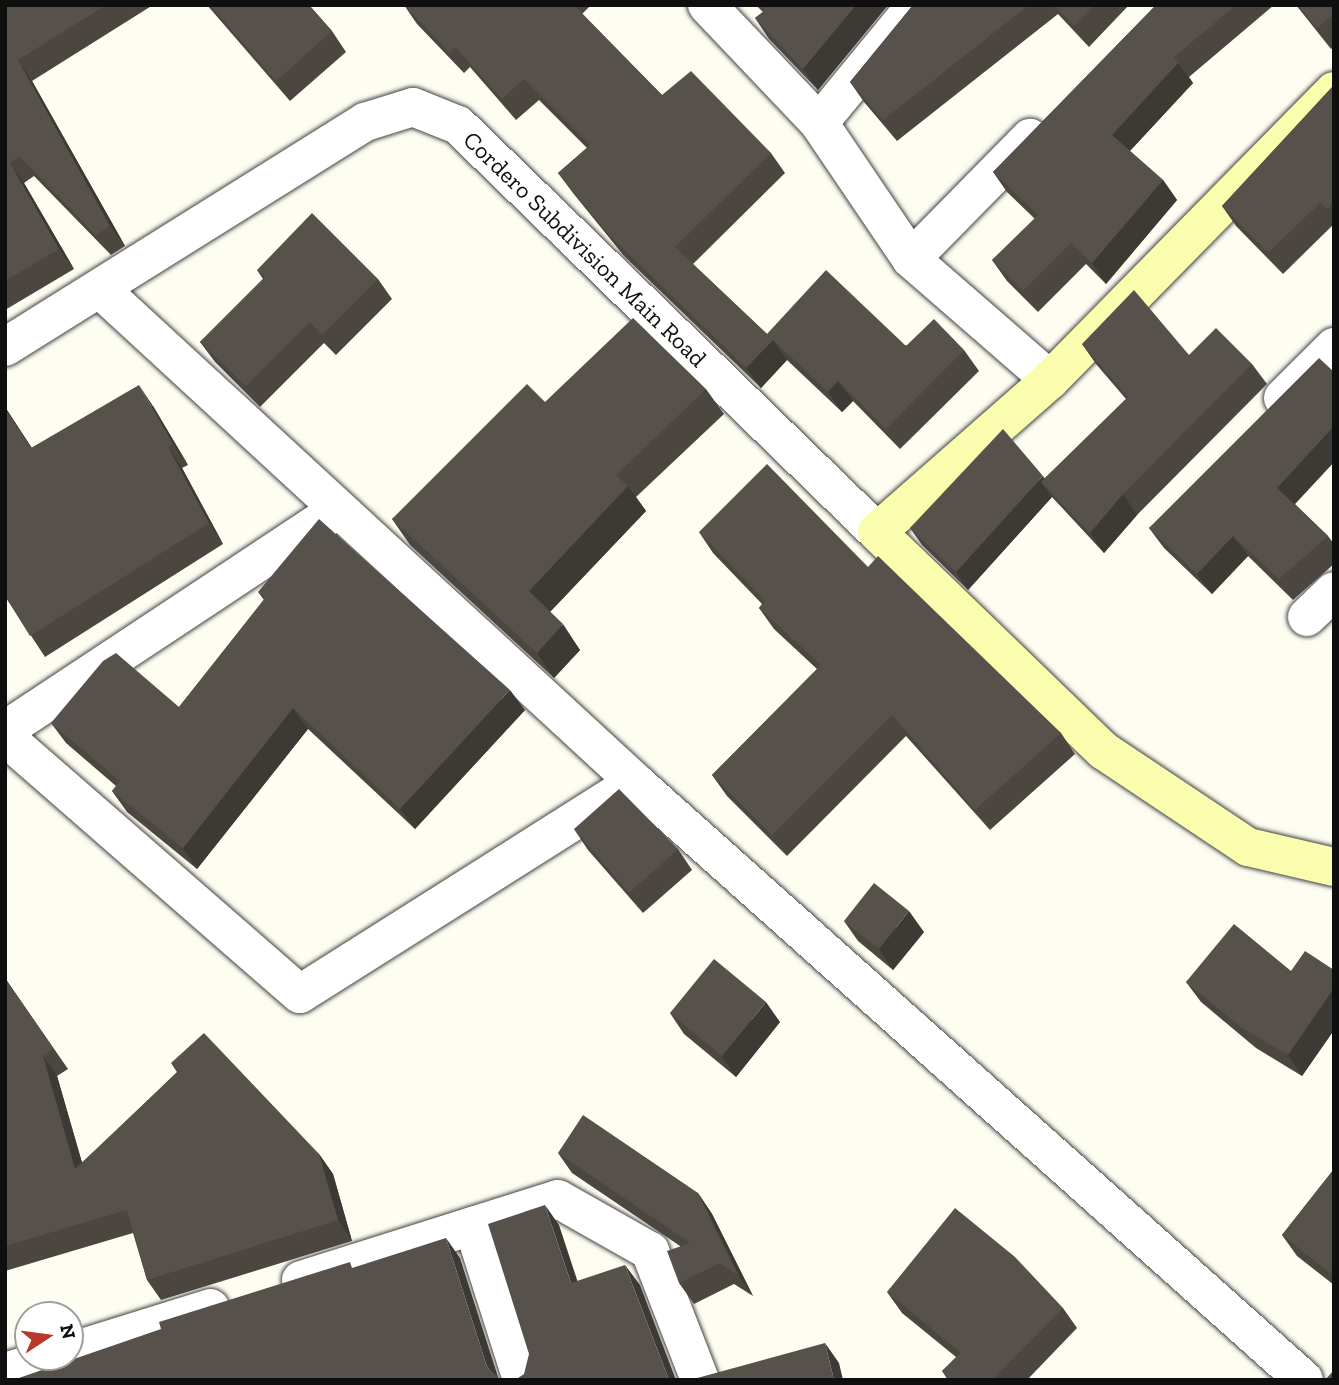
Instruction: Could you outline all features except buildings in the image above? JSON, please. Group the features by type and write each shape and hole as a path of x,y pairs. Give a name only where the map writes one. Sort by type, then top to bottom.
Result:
{"street":[{"path":"707,5 819,123 911,259 1050,380"},
{"path":"819,123 915,5"},
{"path":"1334,91 1050,380 877,533 1104,751 1248,847 1334,867"},
{"name":"Cordero Subdivision Main Road","path":"5,347 365,121 413,107 458,125 877,533"},
{"path":"911,259 1055,113"},
{"path":"100,289 635,782 1304,1380"},
{"path":"1258,424 1334,347"},
{"path":"5,730 338,510"},
{"path":"5,737 300,994 635,782"},
{"path":"84,1348 558,1199 650,1251 700,1380"},
{"path":"472,1226 522,1380"},
{"path":"1328,1380 1334,1374"}]}
